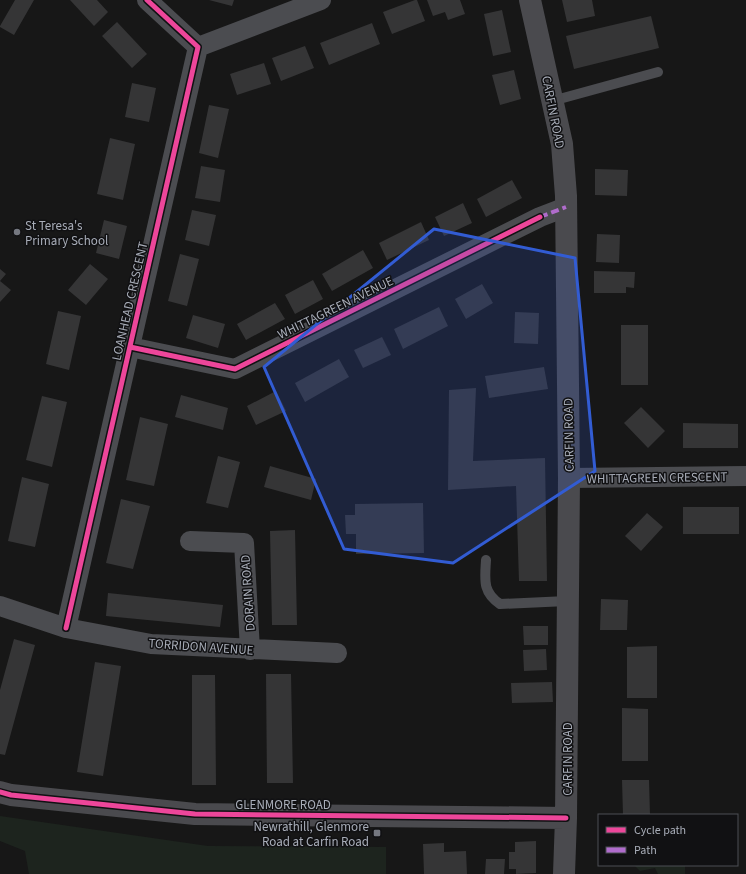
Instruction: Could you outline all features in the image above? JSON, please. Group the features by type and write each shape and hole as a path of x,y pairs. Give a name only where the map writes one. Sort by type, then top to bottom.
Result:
{"main road":[{"name":"CARFIN ROAD","path":"530,0 562,144 566,207 569,478 566,818 564,874"},
{"name":"GLENMORE ROAD","path":"0,792 19,796 195,814 566,818"}],"street":[{"path":"147,0 198,47 321,0"},
{"name":"LOANHEAD CRESCENT","path":"66,628 198,47"},
{"name":"WHITTAGREEN AVENUE","path":"130,346 235,369 540,217 566,207"},
{"name":"WHITTAGREEN CRESCENT","path":"569,478 746,476"},
{"name":"DORAIN ROAD","path":"190,541 244,543 250,650"},
{"name":"TORRIDON AVENUE","path":"0,606 66,628 151,644 250,650 337,653"}],"lane":[{"path":"552,101 658,72"},
{"path":"486,560 484,584 493,599 500,604 567,601"}],"highlighted area":[{"path":"434,229 575,258 595,471 453,563 344,549 264,367"}],"shaded area":[{"path":"0,816 208,846 386,847 386,874 29,874 25,851 0,841"},
{"path":"635,866 685,866 685,874 658,874 655,868 640,871"}],"building":[{"path":"15,0 34,0 14,35 0,26"},
{"path":"70,0 97,0 108,12 94,26"},
{"path":"209,0 234,0 232,6"},
{"path":"417,0 425,21 392,34 383,12"},
{"path":"427,0 460,0 465,14 448,20 445,12 433,16"},
{"path":"562,0 592,0 595,16 567,22"},
{"path":"502,10 511,52 493,56 484,14"},
{"path":"651,16 659,48 574,69 566,36"},
{"path":"117,22 147,54 132,68 102,36"},
{"path":"372,23 380,44 329,65 320,43"},
{"path":"305,46 314,68 281,81 272,58"},
{"path":"264,63 271,84 237,95 230,74"},
{"path":"514,70 521,99 500,105 492,75"},
{"path":"132,83 156,88 149,122 125,117"},
{"path":"209,105 229,109 218,158 199,153"},
{"path":"110,138 135,144 123,200 97,194"},
{"path":"201,166 225,170 220,202 195,198"},
{"path":"595,169 628,170 627,196 595,195"},
{"path":"512,180 522,198 486,217 477,199"},
{"path":"463,203 472,223 444,236 435,217"},
{"path":"192,210 216,215 209,246 185,240"},
{"path":"104,220 127,226 119,259 96,253"},
{"path":"421,222 429,240 387,260 379,243"},
{"path":"597,234 620,235 619,263 596,262"},
{"path":"363,250 373,268 332,291 322,274"},
{"path":"180,254 199,259 187,306 168,301"},
{"path":"90,264 108,279 86,305 68,290"},
{"path":"0,269 6,274 0,281"},
{"path":"594,271 635,272 634,288 626,287 626,293 594,293"},
{"path":"313,280 323,299 295,314 285,295"},
{"path":"0,281 11,290 0,302"},
{"path":"482,284 493,303 466,319 455,299"},
{"path":"275,303 285,319 246,340 237,324"},
{"path":"439,307 448,326 403,349 394,329"},
{"path":"58,311 81,316 69,370 46,364"},
{"path":"515,312 539,313 538,344 514,343"},
{"path":"193,315 225,324 218,348 186,338"},
{"path":"621,325 648,325 648,385 621,385"},
{"path":"382,337 391,355 363,368 354,350"},
{"path":"339,359 349,377 305,402 295,383"},
{"path":"544,367 548,389 489,398 485,376"},
{"path":"476,388 473,461 545,458 547,581 519,581 516,486 448,490 449,390"},
{"path":"276,391 286,411 256,425 247,406"},
{"path":"181,395 228,408 223,430 175,417"},
{"path":"42,396 67,402 52,467 26,460"},
{"path":"641,407 665,431 648,448 624,423"},
{"path":"140,417 168,424 154,486 126,480"},
{"path":"683,423 738,424 738,448 683,448"},
{"path":"218,456 240,462 228,508 206,503"},
{"path":"270,466 316,479 311,500 264,487"},
{"path":"22,477 49,484 35,547 8,541"},
{"path":"121,499 150,506 133,569 106,563"},
{"path":"423,503 424,553 356,554 356,534 346,534 345,515 355,515 355,504"},
{"path":"683,507 739,507 739,534 683,534"},
{"path":"647,513 663,527 641,551 625,536"},
{"path":"295,530 297,625 272,625 270,531"},
{"path":"108,593 223,605 220,627 106,616"},
{"path":"601,599 628,600 627,630 600,630"},
{"path":"523,626 548,626 548,645 524,645"},
{"path":"14,639 35,645 5,755 0,754 0,690"},
{"path":"657,646 657,698 627,698 627,647"},
{"path":"546,649 547,670 524,671 523,650"},
{"path":"95,662 121,666 103,776 77,772"},
{"path":"266,674 291,674 293,783 267,783"},
{"path":"192,675 215,675 216,785 192,785"},
{"path":"552,682 553,702 512,703 511,683"},
{"path":"622,708 648,709 648,761 622,761"},
{"path":"622,780 649,780 650,814 623,814"},
{"path":"536,841 536,873 516,874 516,869 509,869 509,852 515,852 515,842"},
{"path":"444,843 444,852 466,851 467,874 424,874 423,844"},
{"path":"486,859 505,859 504,874 485,874"}],"marked path":[{"path":"540,217 566,207"}],"cycle path":[{"path":"66,628 198,47 147,0"},
{"path":"130,347 235,369 540,217"},
{"path":"0,792 11,795 195,814 566,818"}],"place":[{"name":"St Teresa's Primary School","path":"17,232"},
{"name":"Newrathill, Glenmore Road at Carfin Road","path":"377,833"}]}
